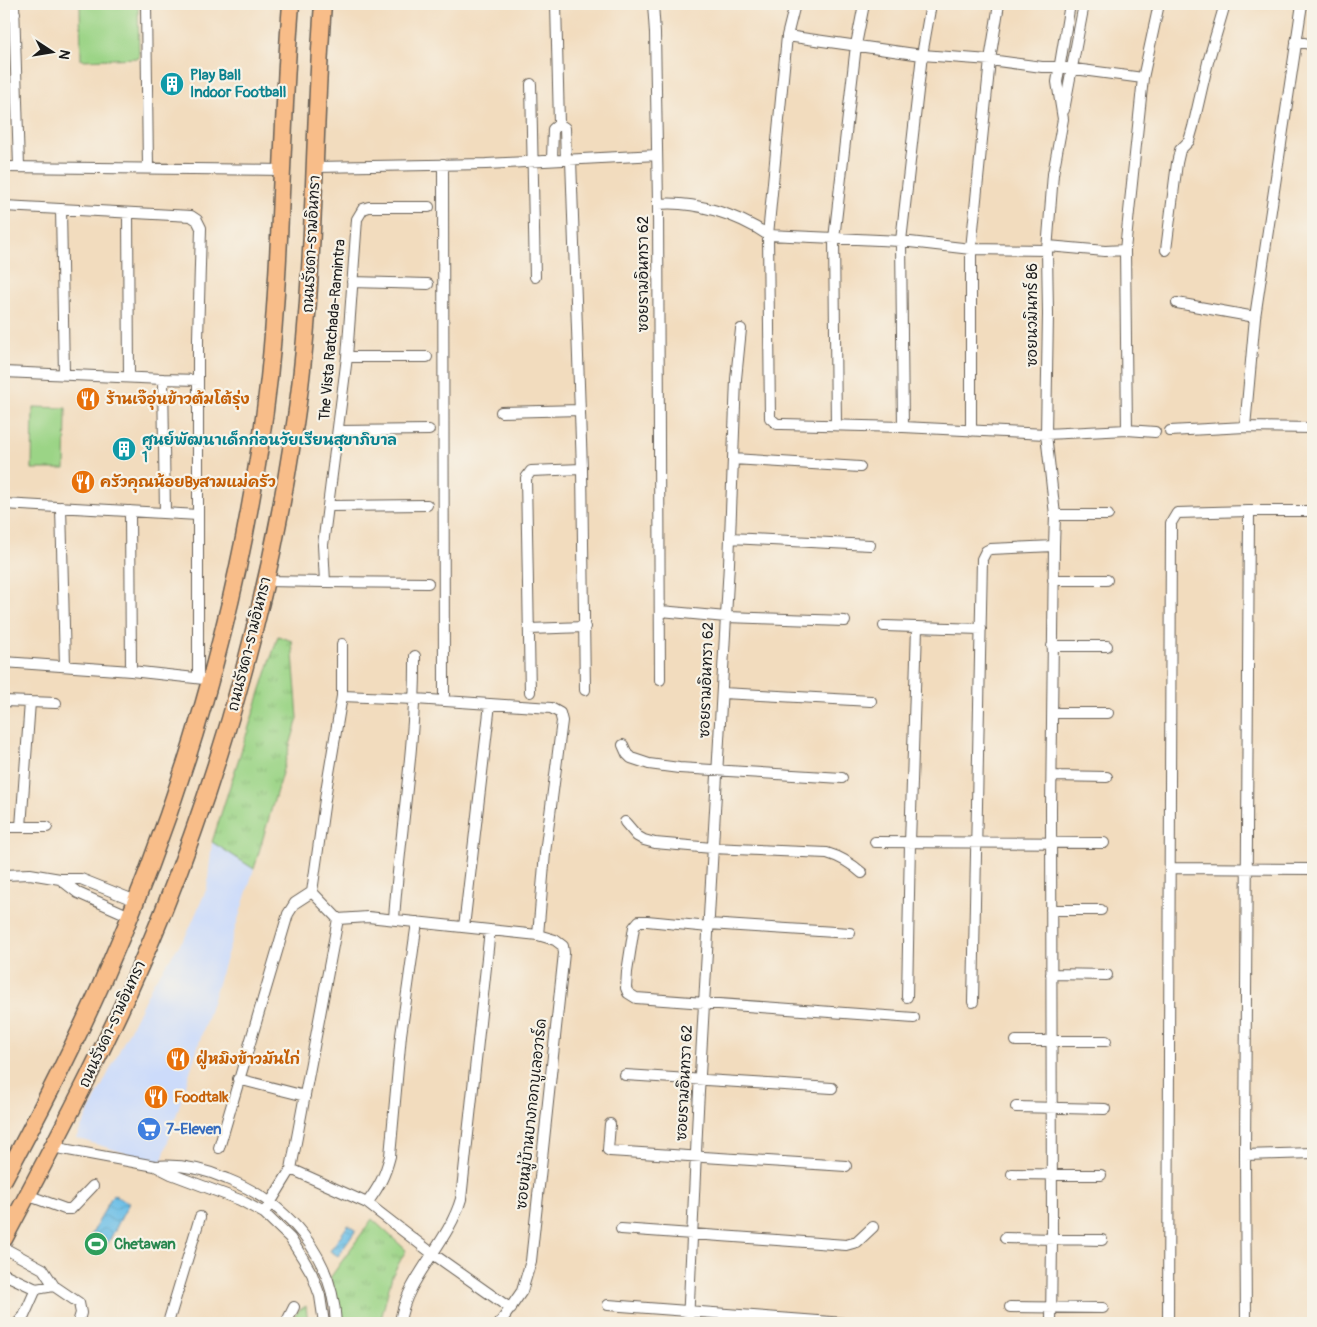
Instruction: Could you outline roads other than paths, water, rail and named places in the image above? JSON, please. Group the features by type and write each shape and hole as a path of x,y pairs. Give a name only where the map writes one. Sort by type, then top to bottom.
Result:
{"main road":[{"name":"ถนนรัชดา-รามอินทรา","path":"4,1179 70,1050 133,908 174,796 204,679 238,566 261,437 275,318 283,170 284,106 291,4"},
{"name":"ถนนรัชดา-รามอินทรา","path":"4,1239 110,1033 166,903 209,785 228,726 266,580 294,436 304,358 312,261 323,4"}],"street":[{"path":"146,4 148,170"},
{"path":"556,4 559,124"},
{"name":"ซอยรามอินทรา 62","path":"652,4 655,33 658,204 658,502 661,611 726,616 695,1156 688,1323"},
{"path":"794,4 787,36 768,235 770,418 777,424 903,427 1046,434 1127,430 1155,432"},
{"path":"836,425 834,238 856,45 864,4"},
{"path":"903,427 901,241 922,55 931,4"},
{"path":"971,431 971,249 990,60 999,4"},
{"name":"ซอยนวมินทร์ 86","path":"1051,1323 1052,646 1054,515 1046,434 1047,248 1053,174 1063,118 1057,86 1070,4"},
{"path":"1063,118 1084,4"},
{"path":"1127,430 1125,250 1143,78 1159,4"},
{"path":"1166,250 1180,150 1189,140 1194,127 1208,62 1225,4"},
{"path":"1245,427 1255,317 1302,4"},
{"path":"11,10 20,167"},
{"path":"787,36 922,55 990,60 1042,67 1071,68 1143,78"},
{"path":"1296,41 1313,46"},
{"path":"531,84 535,278"},
{"path":"559,124 566,128 572,159 582,469 585,690"},
{"path":"552,160 553,129 559,124"},
{"path":"316,167 533,162 657,155"},
{"path":"443,164 444,695"},
{"path":"4,167 283,170"},
{"path":"658,204 694,206 721,212 757,227 768,235 901,241 971,249 1125,250"},
{"path":"4,206 191,216 197,220 201,228 198,515 204,679 131,671 4,662"},
{"name":"The Vista Ratchada-Ramintra","path":"325,582 323,545 347,357 356,219 363,209 369,207 428,207"},
{"path":"60,209 64,374"},
{"path":"128,213 129,377"},
{"path":"352,282 428,284"},
{"path":"1177,303 1255,317"},
{"path":"741,329 736,379 726,616 845,621"},
{"path":"347,357 427,357"},
{"path":"4,372 198,380"},
{"path":"163,378 165,513"},
{"path":"502,412 580,410"},
{"path":"1170,431 1245,427 1313,428"},
{"path":"338,431 429,430"},
{"path":"733,460 860,467"},
{"path":"530,692 526,478 530,471 582,469"},
{"path":"4,504 198,515"},
{"path":"329,506 427,505"},
{"path":"61,507 65,666"},
{"path":"130,511 131,671"},
{"path":"1246,1323 1245,1155 1249,511"},
{"path":"1168,1323 1173,517 1177,513 1313,511"},
{"path":"1054,515 1108,514"},
{"path":"730,538 870,546"},
{"path":"973,1002 982,564 984,555 990,549 1054,546"},
{"path":"266,580 428,583"},
{"path":"1053,580 1107,580"},
{"path":"660,680 661,611"},
{"path":"884,626 981,629"},
{"path":"530,629 584,627"},
{"path":"907,997 917,628"},
{"path":"219,1148 288,914 295,903 312,892 342,696 342,644"},
{"path":"1052,646 1107,646"},
{"path":"394,919 416,699 415,656"},
{"path":"722,693 871,701"},
{"path":"342,696 551,708 560,713 538,935"},
{"path":"4,701 56,703"},
{"path":"21,827 30,702"},
{"path":"464,927 490,704"},
{"path":"1053,712 1108,713"},
{"path":"623,744 631,758 649,764 679,768 842,778"},
{"path":"1053,776 1107,777"},
{"path":"625,822 636,836 655,843 712,848 827,853 850,862 862,873"},
{"path":"4,827 47,827"},
{"path":"875,842 976,844 1104,843"},
{"path":"1170,868 1313,869"},
{"path":"4,875 30,874 60,879 81,878 133,908"},
{"path":"60,879 78,893 133,908"},
{"path":"264,1213 290,1169 338,919 312,892"},
{"path":"1052,910 1101,910"},
{"name":"ซอยหมู่บ้านบางกอกบูเลอวาร์ด","path":"338,919 368,917 394,919 538,935 560,942 563,946 564,953 531,1261 522,1291 500,1323"},
{"path":"850,933 639,921 634,927 626,988 628,993 636,998 857,1012 914,1018"},
{"path":"366,1203 378,1188 385,1175 390,1156 401,1035 417,922"},
{"path":"400,1323 406,1300 412,1287 452,1222 461,1199 490,930"},
{"path":"1051,974 1107,975"},
{"path":"1016,1041 1106,1042"},
{"path":"625,1075 832,1088"},
{"path":"238,1079 305,1096"},
{"path":"1016,1107 1105,1109"},
{"path":"610,1124 608,1150 610,1151 846,1166"},
{"path":"52,1147 155,1166 190,1167 241,1184 271,1203 299,1229 313,1247 324,1269 332,1294 336,1323"},
{"path":"1245,1155 1313,1153"},
{"path":"155,1166 240,1200 264,1213 290,1238 312,1274 320,1296 324,1323"},
{"path":"290,1169 366,1203 433,1254 511,1309"},
{"path":"1012,1174 1101,1175"},
{"path":"27,1195 64,1209 71,1209 93,1186"},
{"path":"168,1323 200,1217"},
{"path":"621,1229 846,1245 857,1242 873,1227"},
{"path":"1005,1238 1102,1240"},
{"path":"4,1248 43,1270 54,1286 79,1303 81,1313 78,1323"},
{"path":"4,1274 36,1290 54,1286"},
{"path":"18,1323 24,1316 36,1290"},
{"path":"608,1305 844,1323"},
{"path":"286,1323 294,1307"},
{"path":"1010,1307 1103,1308"}],"water":[{"path":"113,1194 129,1203 107,1245 91,1236"},
{"path":"348,1225 356,1230 338,1256 330,1251"}],"place":[{"name":"Play Ball Indoor Football","path":"172,84"},
{"name":"ร้านเจ๊อุ่นข้าวต้มโต้รุ่ง","path":"88,399"},
{"name":"ศูนย์พัฒนาเด็กก่อนวัยเรียนสุขาภิบาล 1","path":"124,449"},
{"name":"ครัวคุณน้อยByสามแม่ครัว","path":"83,482"},
{"name":"ฝู่หมิงข้าวมันไก่","path":"178,1059"},
{"name":"Foodtalk","path":"156,1097"},
{"name":"7-Eleven","path":"149,1129"},
{"name":"Chetawan","path":"96,1244"}]}
